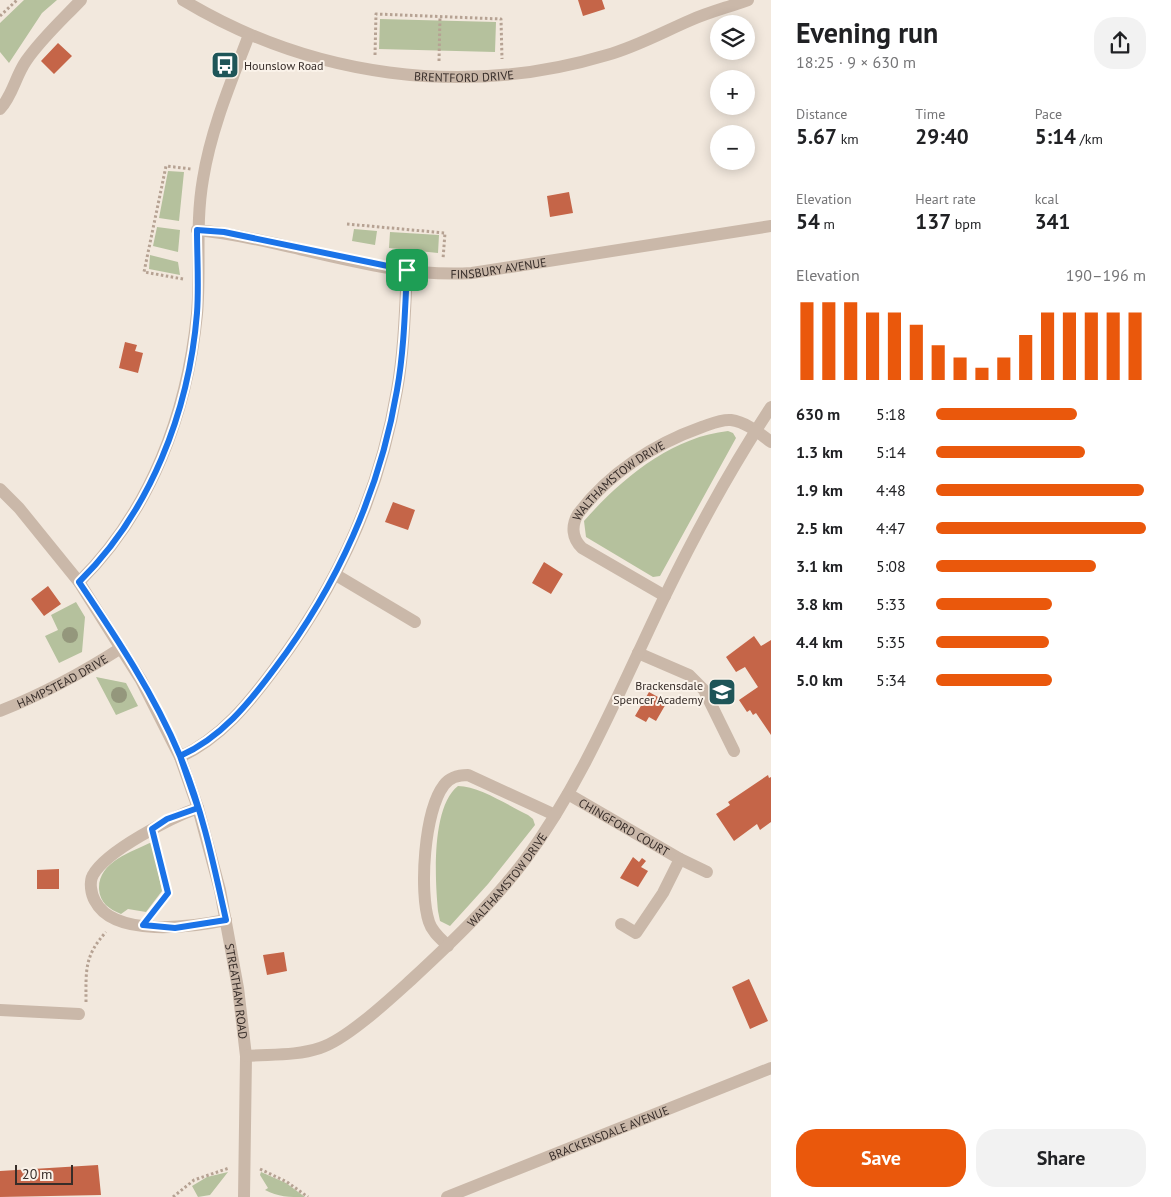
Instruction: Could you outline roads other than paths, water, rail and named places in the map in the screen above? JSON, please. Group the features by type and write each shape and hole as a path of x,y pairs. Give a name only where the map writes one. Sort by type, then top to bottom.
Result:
{"street":[{"path":"0,110 7,102 24,64 31,54 81,0"},
{"name":"BRENTFORD DRIVE","path":"183,0 214,19 249,35 323,61 374,72 439,78 551,69 609,55 692,19 748,0"},
{"path":"79,582 113,545 135,512 159,466 176,417 188,371 197,312 197,230 204,171 214,128 249,35"},
{"name":"FINSBURY AVENUE","path":"197,230 224,232 407,270 442,274 472,273 771,226"},
{"path":"180,756 198,748 220,732 264,682 298,636 336,575 369,494 389,427 397,390 407,270"},
{"name":"WALTHAMSTOW DRIVE","path":"246,1056 292,1054 322,1048 338,1039 398,992 448,946 525,860 568,794 594,748 665,596 708,512 771,407"},
{"name":"WALTHAMSTOW DRIVE","path":"665,596 582,548 575,538 574,522 584,506 623,469 676,436 725,420 744,424 755,431"},
{"path":"755,431 771,442"},
{"name":"STREATHAM ROAD","path":"0,489 19,508 79,582 121,648 157,709 180,756 198,808 226,920 238,988 246,1056 244,1197"},
{"path":"336,575 415,622"},
{"name":"HAMPSTEAD DRIVE","path":"0,711 52,689 121,648"},
{"path":"638,653 689,675 704,690 734,750"},
{"path":"448,946 430,924 424,878 427,837 442,787 456,776 468,775 555,815"},
{"name":"CHINGFORD COURT","path":"568,794 680,859 707,872"},
{"path":"198,808 167,819 110,857 92,876 91,888 93,898 106,916 143,925 175,928 226,920"},
{"name":"CHINGFORD COURT","path":"621,924 636,933 664,893 680,859"},
{"path":"0,1010 79,1014"},
{"name":"BRACKENSDALE AVENUE","path":"447,1197 771,1068"}],"place":[{"name":"Hounslow Road","path":"225,65"},
{"name":"Brackensdale Spencer Academy","path":"722,692"}]}
